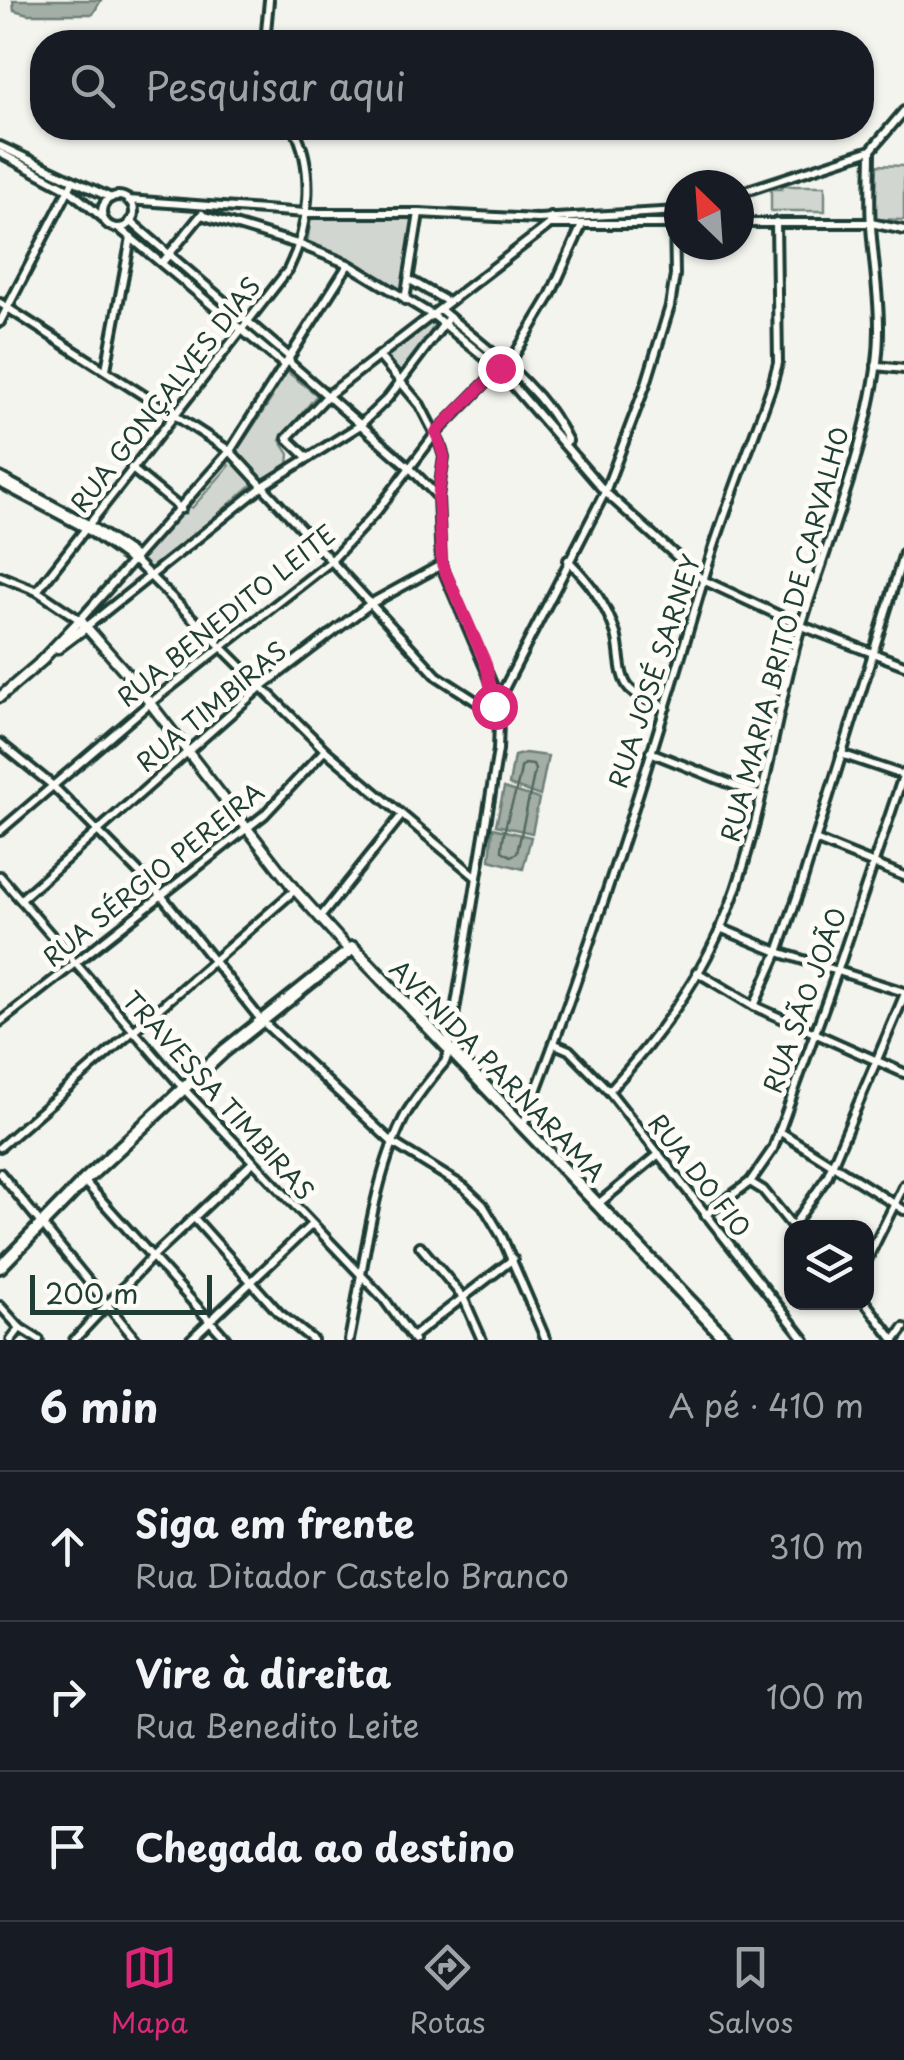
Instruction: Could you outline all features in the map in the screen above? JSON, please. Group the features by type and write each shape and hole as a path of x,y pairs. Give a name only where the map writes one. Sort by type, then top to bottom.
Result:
{"main road":[{"name":"AVENIDA PARNARAMA","path":"351,949 726,1340"},
{"path":"0,1267 84,1180 260,1020 351,949"},
{"name":"AVENIDA PARNARAMA","path":"698,1314 718,1340"}],"street":[{"path":"267,30 269,0"},
{"path":"754,187 871,150 904,112"},
{"name":"RUA GONÇALVES DIAS","path":"37,591 288,270 301,245 306,213 305,159 298,140"},
{"path":"0,150 70,186 111,198"},
{"name":"RUA MARIA BRITO DE CARVALHO","path":"609,1091 658,1034 720,928 760,796 802,626 849,475 876,366 878,321 870,222 871,150"},
{"path":"70,186 109,226 119,228 327,396 438,497"},
{"path":"0,322 4,305 70,186"},
{"path":"103,218 104,204 120,196 128,200 306,213 419,213 582,225 664,224"},
{"path":"119,228 130,221 133,208 128,200"},
{"path":"162,264 208,205"},
{"path":"404,300 419,213"},
{"path":"308,458 287,438 327,396 551,220 664,213"},
{"path":"635,225 637,214"},
{"path":"201,215 301,245 348,264 404,300 437,313 508,366 557,421 573,451"},
{"path":"130,221 288,356"},
{"name":"RUA JOSÉ SARNEY","path":"522,1127 555,1044 666,707 703,580 778,363 776,222"},
{"path":"754,223 870,222 904,230"},
{"path":"508,366 550,296 582,225"},
{"path":"106,370 130,238"},
{"path":"4,305 230,451 437,676 485,707 495,703 504,689 605,492 662,337 676,260"},
{"path":"83,624 230,451 348,264"},
{"path":"409,280 448,302"},
{"path":"446,320 500,368 605,492 703,580 802,626 904,664"},
{"path":"0,697 83,624 263,486 359,426 401,382 446,320"},
{"path":"349,1340 393,1143 406,1114 445,1062 498,750 499,722 480,650 442,564 438,497 444,457 436,432 379,356"},
{"path":"876,366 904,370"},
{"name":"RUA BENEDITO LEITE","path":"0,832 150,703 330,562 377,511 436,432 500,368"},
{"path":"131,468 181,509"},
{"path":"0,480 86,526 151,574 325,750 477,878"},
{"path":"754,1006 778,952 904,553"},
{"path":"568,560 589,581 602,602 618,644 625,683 640,696 666,707"},
{"name":"RUA TIMBIRAS","path":"21,899 261,687 370,604 442,564"},
{"path":"0,576 37,591 83,624"},
{"name":"AVENIDA PARNARAMA","path":"83,624 297,889 351,949"},
{"path":"0,743 52,785 161,895 260,1020 393,1143 464,1187 483,1205 512,1260 546,1340"},
{"name":"RUA SÉRGIO PEREIRA","path":"0,1022 247,826 325,750"},
{"path":"650,752 760,796"},
{"path":"841,754 904,774"},
{"name":"RUA SÃO JOÃO","path":"705,1215 750,1182 772,1149 904,774"},
{"path":"321,916 402,815"},
{"path":"814,840 904,876"},
{"name":"TRAVESSA TIMBIRAS","path":"0,876 184,1089 362,1277 413,1338 512,1260"},
{"path":"0,1147 297,889"},
{"path":"720,928 778,952 904,994 832,1164 798,1220"},
{"path":"697,972 754,1006 904,1073"},
{"name":"RUA DO FIO","path":"555,1044 569,1050 609,1091 806,1340"},
{"path":"779,1131 900,1208"},
{"path":"596,1206 659,1154"},
{"path":"74,1340 152,1256 253,1162"},
{"path":"0,1173 136,1340"},
{"path":"84,1180 227,1340"},
{"path":"750,1182 763,1190 787,1220"},
{"path":"874,1249 900,1208 904,1185"},
{"path":"194,1219 309,1339"},
{"path":"190,1340 254,1283 311,1224"},
{"path":"420,1246 463,1298 482,1340"},
{"path":"0,1306 20,1328 38,1340"},
{"path":"871,1310 894,1340 904,1328"},
{"path":"11,1340 20,1328"},
{"path":"792,1340 799,1332"}],"shaded area":[{"path":"875,165 904,166 904,220 875,219"},
{"path":"825,186 825,211 771,211 771,189"},
{"path":"311,217 414,217 404,291 397,291 347,259 307,244"},
{"path":"430,322 436,328 399,375 383,359"},
{"path":"285,370 317,395 280,440 289,454 288,465 263,481 233,450 236,443 240,446 272,398 268,394"},
{"path":"230,457 254,483 152,571 141,559 187,505 192,508 229,466 225,461"}],"water":[{"path":"13,0 101,0 93,14 28,14 14,10"},
{"path":"514,756 548,756 540,796 509,785"},
{"path":"504,788 539,799 532,833 496,825"},
{"path":"493,828 531,837 523,869 490,860"}],"route":[{"path":"494,706 486,664 444,576 438,497 444,457 436,432 500,368"}]}
